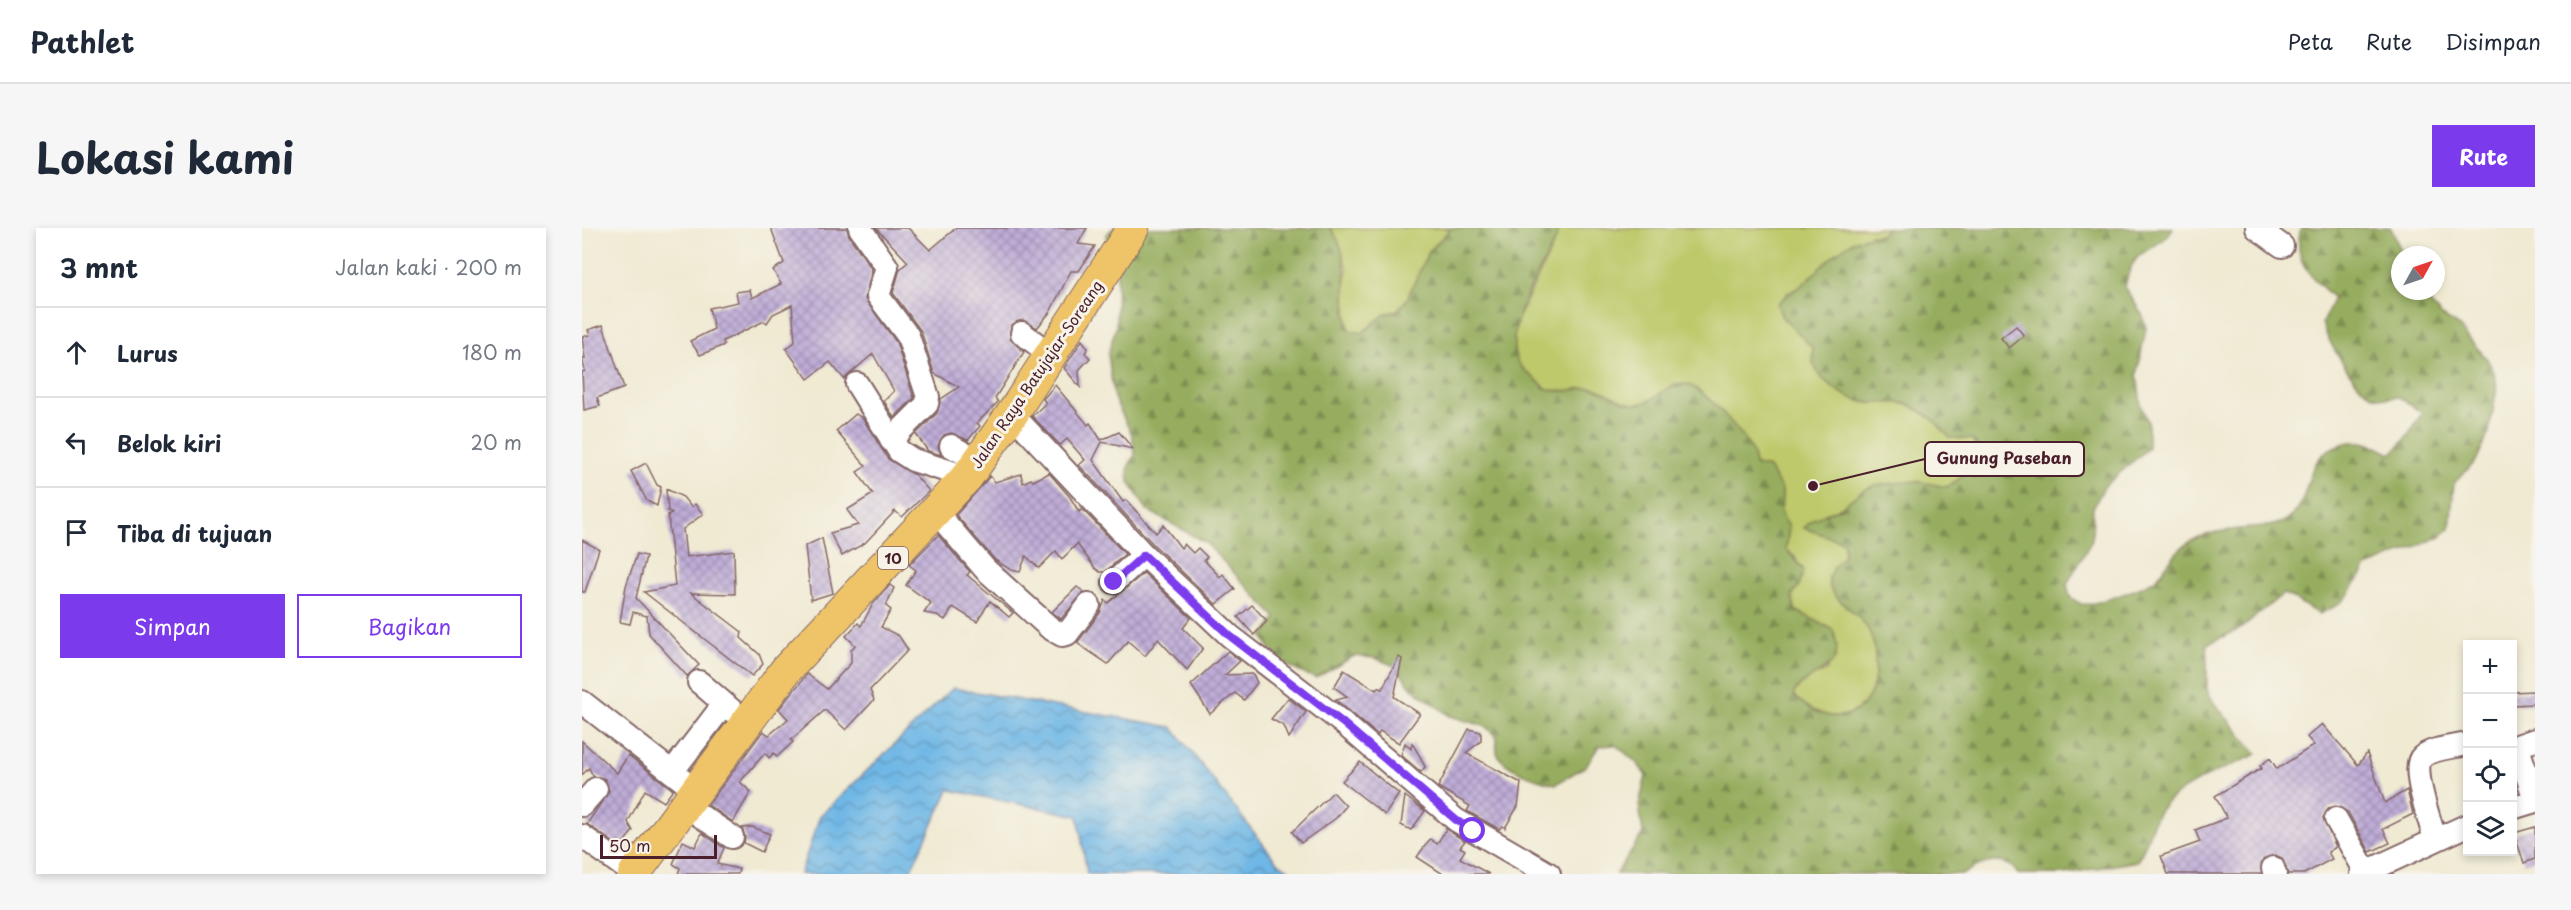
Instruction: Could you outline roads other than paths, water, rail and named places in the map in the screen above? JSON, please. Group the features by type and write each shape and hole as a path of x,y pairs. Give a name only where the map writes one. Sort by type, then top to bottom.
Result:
{"highway":[{"name":"Jalan Raya Batujajar-Soreang","path":"634,874 684,789 735,713 786,670 936,512 972,469 1012,414 1133,228"}],"street":[{"path":"860,228 887,267 878,296 908,336 928,397 927,404 891,440"},
{"path":"2257,228 2282,246"},
{"path":"1022,333 1051,355"},
{"path":"857,384 899,451 913,460 972,469"},
{"path":"1012,414 1144,555 1230,636 1343,723 1456,820 1550,874"},
{"path":"951,446 972,469"},
{"path":"936,512 985,569 1050,628 1067,634 1089,605"},
{"path":"1114,582 1144,555"},
{"path":"699,682 735,713"},
{"path":"582,702 684,789 732,837"},
{"path":"2517,806 2535,801 2519,751 2520,745 2535,740"},
{"path":"2435,838 2424,804 2417,766 2420,758 2429,753 2463,745"},
{"path":"2336,819 2364,873 2435,838 2463,827"},
{"path":"582,836 634,874"}],"water":[{"path":"953,688 1172,727 1277,862 1296,874 1087,874 1078,816 949,790 909,874 800,874 820,816"}],"place":[{"name":"Gunung Paseban","path":"1813,486"}]}
